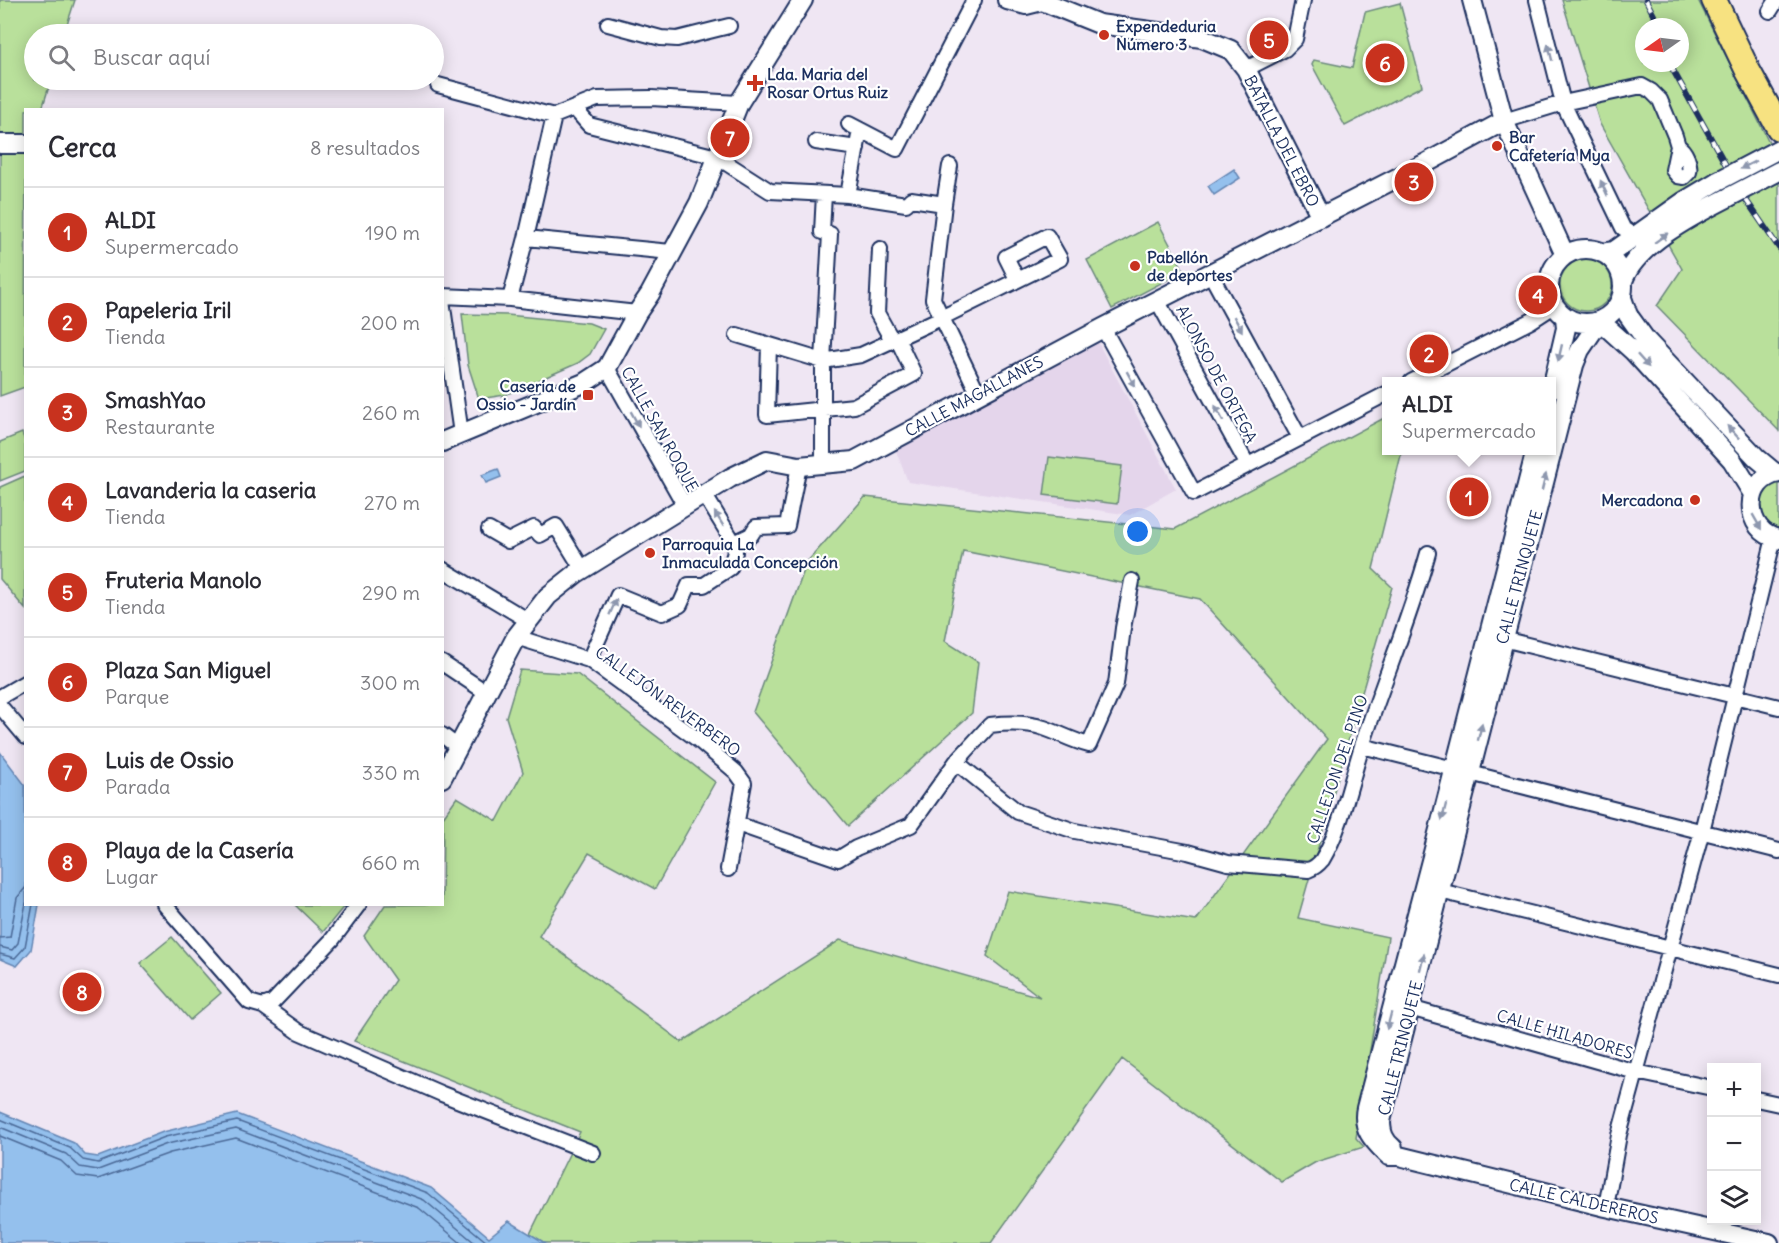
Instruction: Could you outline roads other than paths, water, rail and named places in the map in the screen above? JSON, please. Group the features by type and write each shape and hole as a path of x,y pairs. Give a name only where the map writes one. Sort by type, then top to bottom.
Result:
{"highway":[{"path":"1714,0 1779,128"},
{"path":"1732,0 1779,96"}],"street":[{"path":"444,441 584,383 607,368 699,203 739,104 803,0"},
{"path":"848,195 857,148 855,127 897,149 974,0"},
{"name":"BATALLA DEL EBRO","path":"1007,0 1026,5 1042,0 1099,24 1202,38 1231,50 1246,69 1321,216"},
{"path":"1246,69 1285,49 1295,39 1303,0"},
{"path":"1472,0 1504,121 1565,255"},
{"path":"1537,0 1563,103 1623,228 1635,236"},
{"path":"608,24 661,38 678,39 729,26"},
{"path":"1504,121 1563,103 1642,86 1660,100 1678,146"},
{"path":"444,87 554,116 597,99 651,98 739,104"},
{"path":"575,109 589,125 717,158 770,191 848,195 906,204 911,199 944,204"},
{"path":"510,299 554,116"},
{"name":"CALLE MAGALLANES","path":"444,774 516,638 548,596 583,570 704,494 767,460 799,466 854,461 978,393 1504,121"},
{"path":"816,142 857,148"},
{"path":"0,144 24,144"},
{"path":"1602,253 1614,251 1718,181 1779,149"},
{"path":"950,166 933,299 978,393"},
{"path":"1419,377 1531,321 1559,312 1581,324 1599,321 1614,312 1627,270 1639,256 1662,237 1729,197 1779,171"},
{"path":"823,465 826,233 824,194"},
{"path":"526,238 671,252"},
{"path":"769,345 767,415 854,406 914,374 877,313 880,249"},
{"path":"1554,377 1566,328 1550,295 1551,273 1565,255 1580,249 1602,253 1616,264 1628,315 1646,340 1757,458 1777,473 1766,478 1753,494 1752,516 1764,533 1777,539 1702,831 1619,1135 1606,1207"},
{"path":"1210,273 1300,438"},
{"path":"737,336 823,361 861,355 1017,279"},
{"path":"444,298 510,299 637,313"},
{"name":"ALONSO DE ORTEGA","path":"1157,300 1247,464"},
{"path":"444,313 460,434"},
{"path":"1599,321 1633,351 1732,460 1753,494"},
{"name":"CALLE TRINQUETE","path":"1556,434 1574,365 1580,350 1599,321"},
{"path":"1103,328 1194,493 1382,396"},
{"name":"CALLE SAN ROQUE","path":"607,368 685,506"},
{"name":"CALLE TRINQUETE","path":"1399,1156 1384,1138 1381,1121 1440,891 1462,771 1535,455"},
{"name":"CALLE TRINQUETE","path":"1399,1156 1389,1156 1377,1144 1368,1133 1364,1116 1462,771 1503,639 1551,455"},
{"path":"734,543 751,535 756,527 787,526 799,466"},
{"path":"589,660 618,595 662,613 680,606 689,585 704,585 730,568 735,552 734,543 704,494"},
{"path":"489,530 508,541 534,528 540,535 556,526 583,570"},
{"name":"CALLEJON DEL PINO","path":"956,762 1018,812 1075,831 1188,852 1228,863 1308,870 1318,865 1326,852 1342,812 1362,746 1415,600 1428,553"},
{"path":"444,570 529,621"},
{"path":"737,824 838,859 856,848 911,825 956,762 990,725 1011,723 1042,727 1089,746 1116,684 1132,581"},
{"name":"CALLEJÓN REVERBERO","path":"516,638 589,660 697,739 736,772 744,783 728,869"},
{"path":"1503,639 1779,707"},
{"path":"444,664 487,693"},
{"path":"0,697 24,683"},
{"path":"0,706 24,735"},
{"path":"444,737 459,748"},
{"path":"1362,746 1779,851"},
{"path":"1440,891 1779,975"},
{"path":"166,906 249,1002 263,1006 299,1032 442,1094 594,1153"},
{"path":"263,1006 273,1002 332,940 358,906"},
{"name":"CALLE HILADORES","path":"1410,1008 1636,1072 1707,1088"},
{"path":"1761,1100 1779,1104"},
{"name":"CALLE CALDEREROS","path":"1399,1156 1606,1207 1769,1243"}],"water":[{"path":"1234,169 1240,178 1214,195 1208,186"},
{"path":"498,469 501,477 486,483 482,475"},
{"path":"0,752 24,784 24,906 39,906 31,950 17,966 0,959"},
{"path":"0,1112 74,1143 85,1155 98,1157 163,1132 237,1114 431,1188 489,1237 509,1221 545,1243 0,1243"}],"railway":[{"path":"1646,0 1655,18"},
{"path":"1674,72 1742,194 1779,248"}],"place":[{"name":"Expendeduria Número 3","path":"1104,35"},
{"name":"Fruteria Manolo","path":"1269,40"},
{"name":"Plaza San Miguel","path":"1385,63"},
{"name":"Lda. Maria del Rosar Ortus Ruiz","path":"755,83"},
{"name":"Luis de Ossio","path":"730,138"},
{"name":"Bar Cafetería Mya","path":"1497,146"},
{"name":"SmashYao","path":"1414,182"},
{"name":"Pabellón de deportes","path":"1135,266"},
{"name":"Lavanderia la caseria","path":"1538,295"},
{"name":"Papeleria Iril","path":"1429,354"},
{"name":"Casería de Ossio - Jardín","path":"588,395"},
{"name":"ALDI","path":"1469,497"},
{"name":"Mercadona","path":"1695,500"},
{"name":"Parroquia La Inmaculada Concepción","path":"650,553"},
{"name":"Playa de la Casería","path":"82,992"}]}
